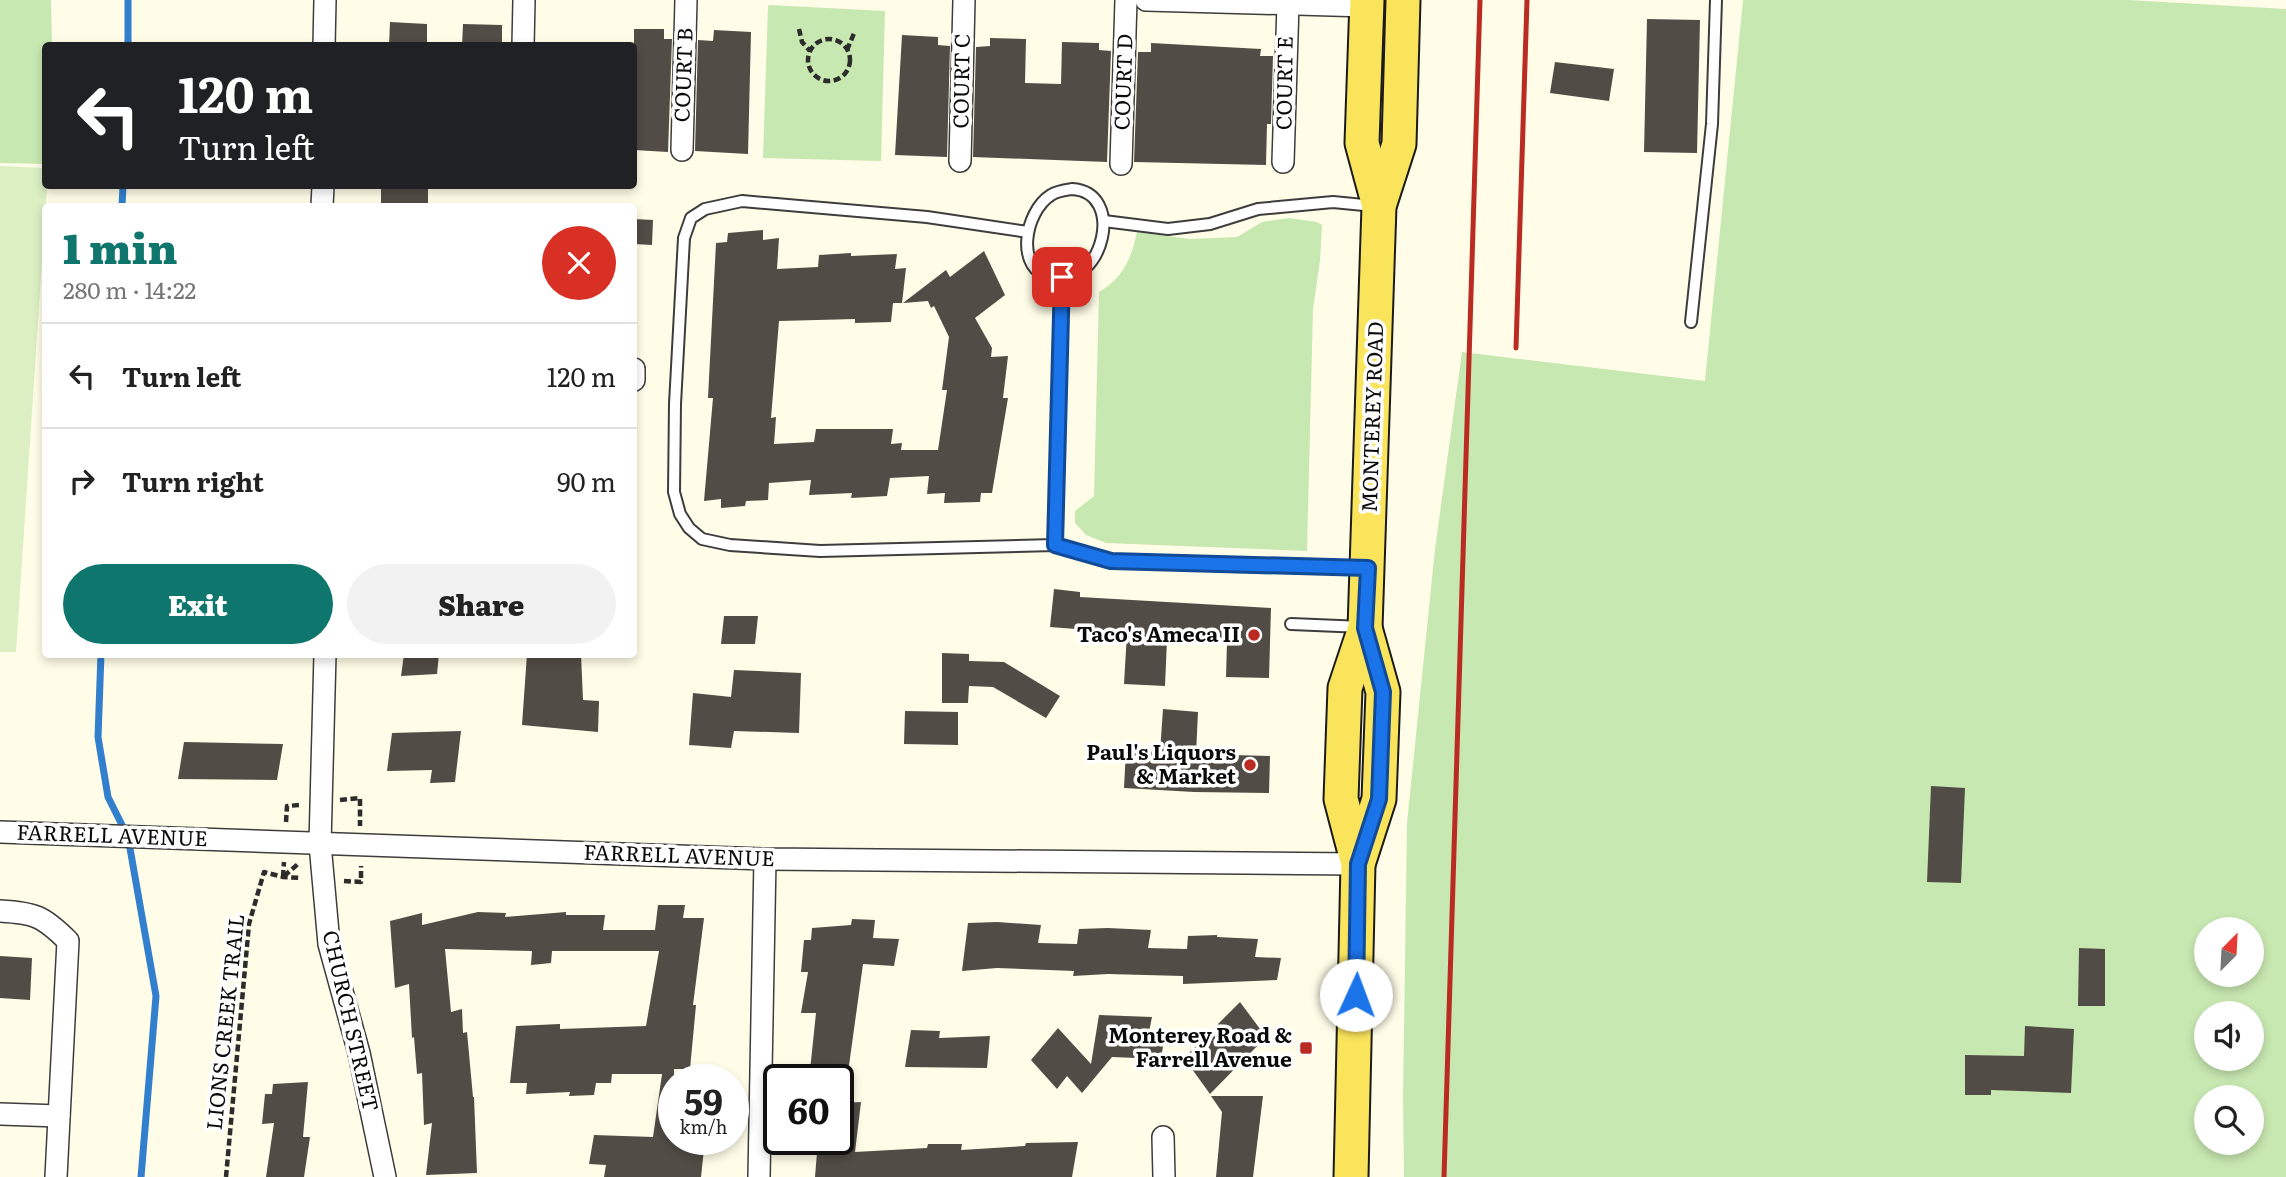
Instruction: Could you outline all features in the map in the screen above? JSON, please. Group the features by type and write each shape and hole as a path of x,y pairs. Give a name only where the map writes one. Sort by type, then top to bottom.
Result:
{"main road":[{"name":"MONTEREY ROAD","path":"1351,1177 1358,864 1379,799 1383,692 1365,628 1379,206 1399,144 1403,0"},
{"name":"MONTEREY ROAD","path":"1367,3 1362,143 1379,206"}],"street":[{"path":"324,42 325,0"},
{"path":"523,42 524,0"},
{"name":"COURT B","path":"682,150 686,0"},
{"name":"COURT C","path":"960,161 964,0"},
{"name":"COURT D","path":"1121,164 1126,0"},
{"path":"1146,0 1367,3"},
{"name":"COURT E","path":"1283,162 1288,4"},
{"name":"CHURCH STREET","path":"325,658 320,844 329,944 359,1053 385,1177"},
{"name":"FARRELL AVENUE","path":"0,832 765,859 1358,864"},
{"path":"759,1177 765,859"},
{"path":"0,911 29,913 51,924 68,941 56,1177"},
{"path":"0,1114 59,1116"},
{"path":"1163,1137 1164,1177"}],"lane":[{"path":"1691,322 1712,124 1716,0"},
{"path":"1072,189 1085,192 1102,211 1104,221 1101,244 1095,257 1083,270 1071,276 1054,278 1040,272 1027,250 1028,232 1035,211 1045,199 1059,191 1072,189"},
{"path":"1028,232 927,217 742,201 705,209 691,218 684,238 675,404 674,492 680,514 689,528 702,538 730,545 820,551 1055,545 1111,561 1368,568"},
{"path":"1104,221 1168,229 1210,224 1258,209 1333,202 1379,206"},
{"path":"1055,545 1062,277"},
{"path":"1291,624 1365,628"}],"path":[{"path":"799,29 802,42 810,51"},
{"path":"847,50 855,31"},
{"path":"827,39 841,43 847,50 850,61 848,68 839,78 820,79 810,70 808,57 814,45 827,39"},
{"name":"LIONS CREEK TRAIL","path":"226,1177 249,924 264,872 283,877"}],"green space":[{"path":"0,0 51,0 52,42 42,42 42,164 0,163"},
{"path":"1743,0 2128,0 2286,9 2286,1177 1404,1177 1407,823 1435,549 1462,352 1705,381"},
{"path":"770,5 885,11 881,161 763,158"},
{"path":"0,166 42,168 42,189 47,189 46,203 42,203 42,261 16,652 0,652"},
{"path":"1289,218 1322,225 1313,309 1307,551 1106,543 1086,535 1075,523 1075,511 1094,496 1099,292 1115,280 1125,267 1137,232 1190,239 1237,237 1262,222"}],"building":[{"path":"1647,19 1700,20 1697,153 1644,152"},
{"path":"390,22 427,24 427,42 389,42"},
{"path":"463,24 502,25 502,42 462,42"},
{"path":"634,29 664,29 664,39 672,39 668,152 637,150 637,42 634,42"},
{"path":"714,30 751,32 748,154 695,151 698,40 713,41"},
{"path":"902,35 938,37 938,45 950,46 947,157 895,155"},
{"path":"990,38 1026,39 1025,83 1061,84 1062,42 1099,43 1099,50 1111,51 1107,162 973,157 976,47 990,46"},
{"path":"1151,43 1261,49 1260,56 1273,56 1271,124 1267,124 1266,165 1134,162 1138,52 1151,52"},
{"path":"1555,62 1614,69 1609,101 1550,93"},
{"path":"381,189 428,189 428,203 381,203"},
{"path":"637,219 653,220 652,245 637,244"},
{"path":"763,230 763,240 779,238 777,269 818,267 819,255 851,253 851,256 897,254 895,269 906,268 902,303 893,303 891,322 855,323 855,319 779,321 771,418 776,417 774,444 814,442 816,429 893,429 891,444 902,443 901,450 938,450 947,390 942,390 949,337 934,306 931,308 928,301 903,303 946,270 950,277 984,251 1005,295 975,318 992,348 991,357 1008,356 1003,398 1008,398 992,493 981,493 980,502 944,503 945,493 927,494 929,476 890,478 887,496 851,498 852,493 809,495 811,480 769,483 768,500 746,501 745,506 721,508 721,499 704,501 713,398 708,398 716,243 727,242 728,233"},
{"path":"1054,589 1080,592 1080,597 1271,608 1269,678 1226,677 1227,643 1167,639 1165,686 1124,684 1127,633 1050,627"},
{"path":"724,616 758,616 755,644 721,644"},
{"path":"942,653 969,654 969,661 1004,662 1060,696 1046,718 993,687 969,686 968,703 942,703"},
{"path":"403,658 439,658 437,674 401,676"},
{"path":"527,658 581,658 583,700 599,701 598,732 522,725"},
{"path":"734,670 801,673 799,733 734,731 731,748 689,745 693,693 731,697"},
{"path":"1163,709 1198,712 1196,754 1270,756 1269,793 1124,788 1126,750 1160,752"},
{"path":"905,711 958,712 958,745 904,744"},
{"path":"461,731 455,782 430,783 432,770 387,771 392,733"},
{"path":"184,742 283,744 277,780 178,779"},
{"path":"1931,786 1965,788 1961,883 1927,882"},
{"path":"658,905 685,905 683,918 704,918 693,1005 696,1005 690,1064 658,1064 658,1074 612,1074 611,1083 596,1083 594,1095 569,1096 570,1092 526,1094 527,1083 510,1083 516,1026 560,1024 560,1029 646,1026 659,951 552,951 551,963 531,965 532,951 445,949 451,1012 462,1009 463,1033 467,1032 474,1097 477,1173 426,1175 432,1123 424,1125 422,1073 417,1074 409,984 395,988 390,921 422,913 422,925 478,912 506,913 505,917 566,912 566,915 605,915 603,930 655,930"},
{"path":"852,919 875,920 873,938 899,939 894,966 863,964 849,1064 811,1064 816,1013 801,1013 808,972 801,972 804,940 811,940 812,928 851,925"},
{"path":"968,923 1041,925 1038,943 1077,944 1079,929 1108,928 1151,930 1148,948 1187,949 1188,936 1217,935 1258,939 1255,957 1281,958 1277,980 1183,984 1183,976 1073,976 1074,971 997,968 962,971"},
{"path":"2079,948 2105,949 2105,1006 2078,1006"},
{"path":"0,956 32,958 30,1000 0,998"},
{"path":"1240,1002 1266,1037 1210,1094 1184,1058"},
{"path":"1099,1015 1152,1017 1149,1032 1165,1033 1161,1059 1112,1057 1082,1093 1067,1076 1057,1089 1031,1060 1058,1028 1091,1064"},
{"path":"2025,1026 2074,1029 2071,1093 1991,1090 1991,1095 1965,1095 1965,1055 2024,1056"},
{"path":"911,1030 940,1031 939,1038 990,1036 987,1068 905,1067"},
{"path":"308,1082 303,1137 310,1137 304,1177 266,1177 274,1123 262,1124 265,1094 272,1094 273,1084"},
{"path":"1211,1096 1263,1096 1253,1177 1216,1177 1222,1112"},
{"path":"658,1102 658,1155 703,1155 701,1177 604,1177 606,1165 589,1164 594,1135 653,1137"},
{"path":"854,1102 861,1102 855,1152 927,1148 928,1144 962,1144 961,1150 1025,1146 1026,1143 1078,1142 1072,1177 815,1177 817,1155 854,1155"}],"waterway":[{"path":"128,0 128,42"},
{"path":"122,203 123,189"},
{"path":"101,658 98,737 108,797 128,837 156,996 141,1177"}],"railway":[{"path":"1444,1177 1480,0"},
{"path":"1516,348 1527,0"}],"place":[{"name":"Taco's Ameca II","path":"1254,635"},
{"name":"Paul's Liquors & Market","path":"1250,765"},
{"name":"Monterey Road & Farrell Avenue","path":"1306,1048"}],"route":[{"path":"1062,277 1055,545 1111,561 1368,568 1365,628 1383,692 1379,799 1358,864 1356,995"}]}
